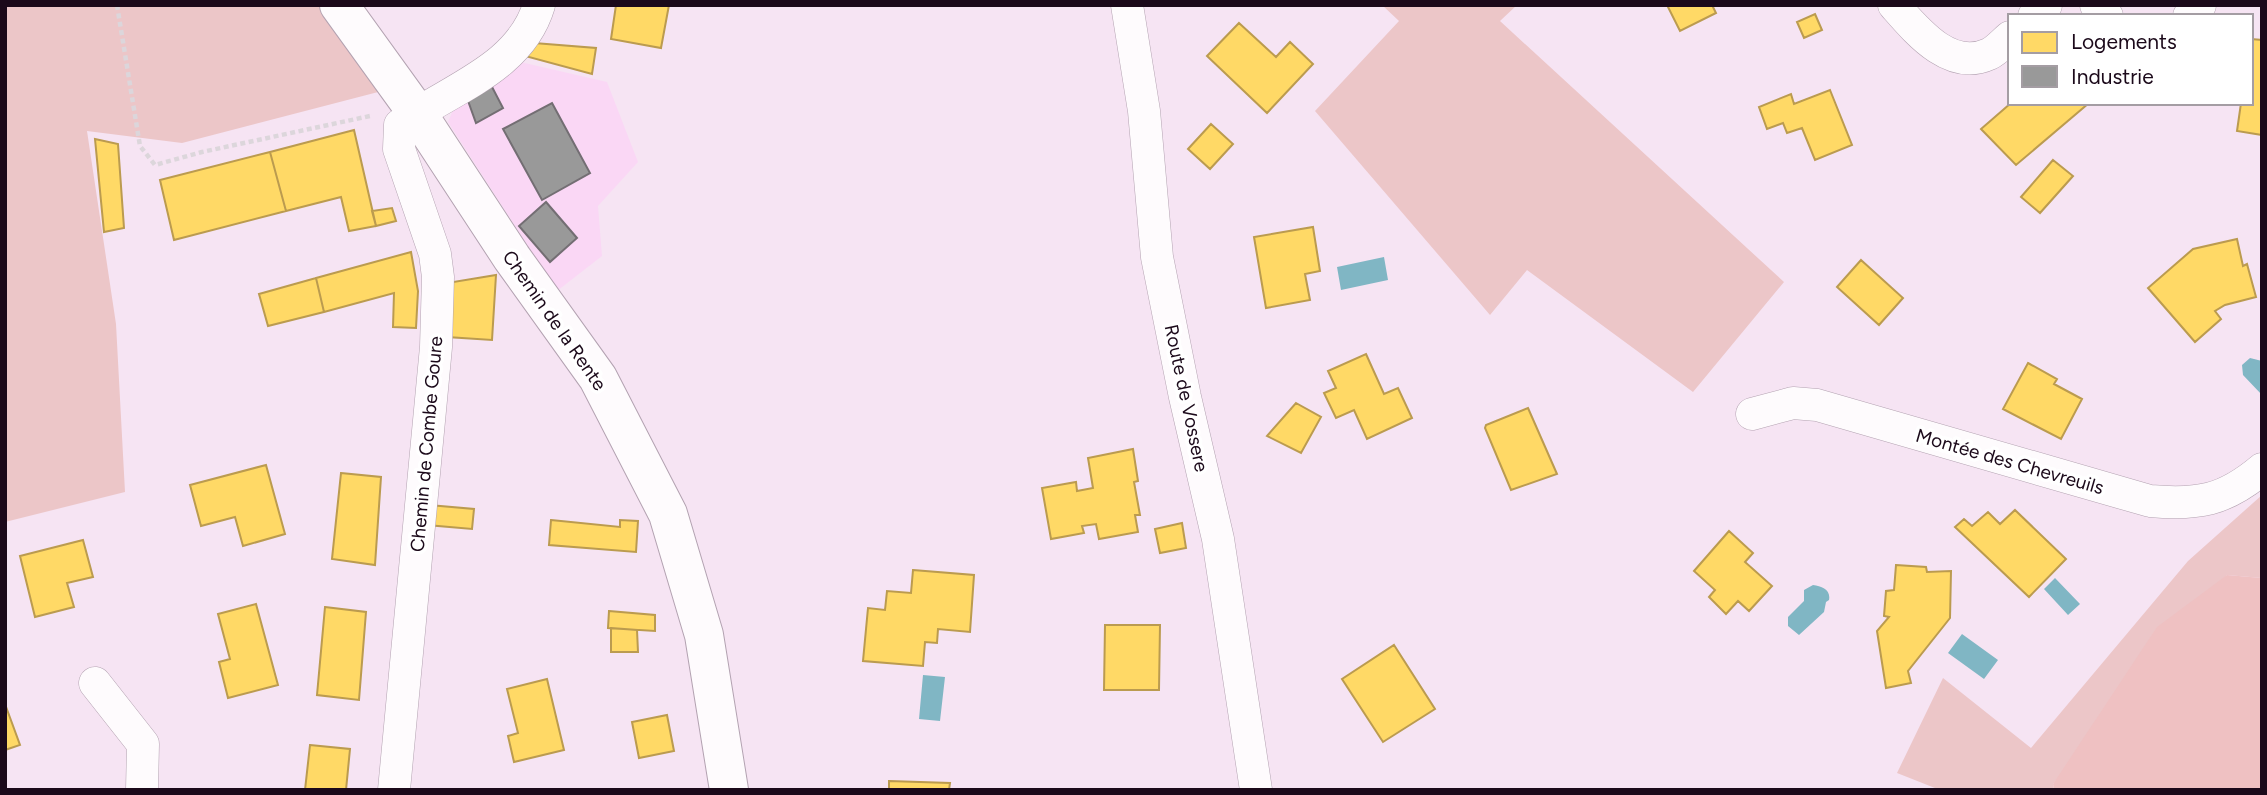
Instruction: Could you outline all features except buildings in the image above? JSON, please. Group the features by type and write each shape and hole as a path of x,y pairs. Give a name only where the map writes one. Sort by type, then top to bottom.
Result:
{"street":[{"name":"Chemin de la Rente","path":"339,5 409,119 598,378 668,514 704,635 729,790"},
{"path":"409,119 452,94 512,53 534,23 539,5"},
{"name":"Route de Vossere","path":"1127,5 1144,111 1157,257 1185,397 1218,539 1256,790"},
{"path":"1894,5 1913,27 1944,53 1965,60 1990,54 2008,39"},
{"name":"Chemin de Combe Goure","path":"394,790 436,347 438,277 435,254 399,149 409,119"},
{"name":"Montée des Chevreuils","path":"1752,414 1793,403 1817,405 2150,501 2184,504 2207,500 2234,489 2262,469"},
{"path":"95,683 143,744 142,790"}],"path":[{"path":"117,5 140,146 155,165 202,152 378,114 409,119"}],"shaded area":[{"path":"5,5 320,5 382,91 182,143 87,131 116,324 125,492 5,522"},
{"path":"1382,5 1517,5 1500,21 1784,282 1693,392 1527,270 1490,315 1315,111 1399,21"},
{"path":"516,61 607,82 638,162 598,206 602,256 557,291 448,122 454,108"},
{"path":"2262,495 2262,578 2227,575 2053,784 2054,790 1940,790 1897,773 1943,678 2031,748 2188,561"},
{"path":"2227,575 2262,578 2262,790 2054,790 2053,784 2157,627"}],"water":[{"path":"1384,257 1388,280 1341,290 1337,267"},
{"path":"2250,358 2262,361 2262,395 2243,375 2242,365"},
{"path":"2055,578 2080,604 2068,615 2044,589"},
{"path":"1813,585 1825,589 1829,600 1824,612 1799,635 1788,626 1788,617 1804,601 1804,590"},
{"path":"1962,634 1998,660 1984,679 1948,653"},
{"path":"923,675 945,677 940,721 919,719"}]}
